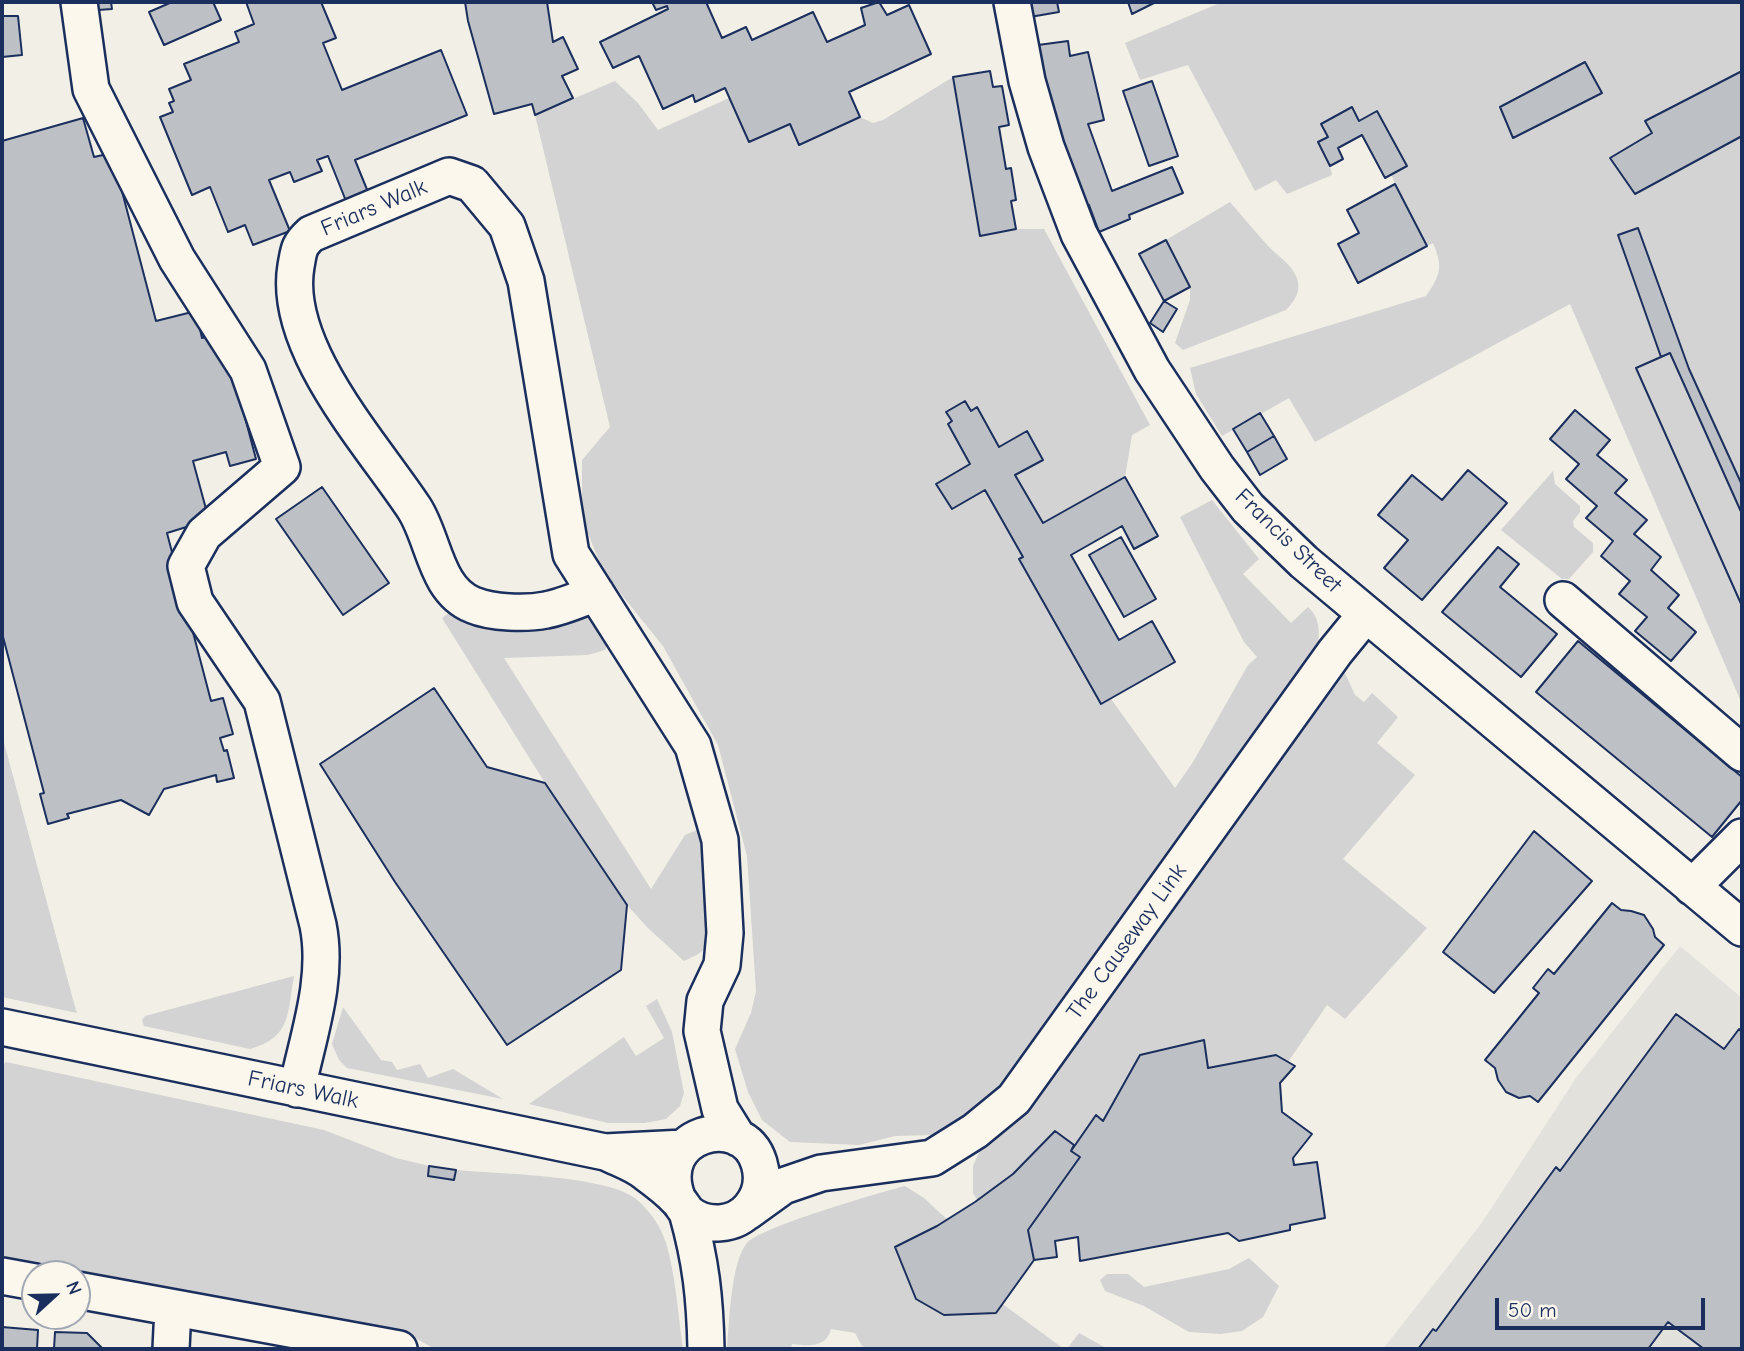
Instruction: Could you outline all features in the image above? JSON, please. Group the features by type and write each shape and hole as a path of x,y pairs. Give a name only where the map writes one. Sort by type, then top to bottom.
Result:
{"street":[{"path":"79,2 91,89 177,259 248,370 282,467 204,534 186,566 195,602 262,701 323,948 322,972 296,1089"},
{"name":"Francis Street","path":"1012,2 1027,81 1046,147 1079,233 1152,370 1217,468 1248,508 1304,562 1742,928"},
{"name":"Friars Walk","path":"596,593 545,610 494,611 471,605 457,595 443,576 416,511 334,393 305,340 293,285 299,245 310,234 449,176 472,184 507,226 526,281 571,554 596,593 693,746 720,840 725,933 722,965 705,1001 702,1031 720,1109 744,1142"},
{"path":"1563,600 1742,752"},
{"name":"The Causeway Link","path":"737,1217 783,1186 821,1173 932,1158 975,1131 1014,1099 1327,663 1366,614"},
{"path":"1692,887 1742,837"},
{"name":"Friars Walk","path":"2,1027 606,1152 643,1170 683,1206"},
{"name":"Friars Walk","path":"606,1152 689,1143 706,1108 710,1074"},
{"path":"705,1301 714,1259 737,1217 756,1201 761,1187 762,1173 758,1159 744,1142 724,1133 709,1133 689,1143 676,1160 672,1173 673,1187 683,1206 699,1255 705,1301 706,1349"},
{"name":"The Causeway Link","path":"744,1142 785,1166 821,1173"},
{"path":"683,1206 706,1222 737,1217"},
{"path":"2,1276 21,1279"},
{"path":"91,1293 399,1349"},
{"path":"171,1349 173,1308"}],"shaded area":[{"path":"1222,2 1742,2 1742,704 1570,304 1315,442 1289,398 1222,436 1196,394 1190,368 1426,296 1435,282 1439,264 1433,243 1427,246 1395,184 1391,174 1406,166 1377,112 1359,121 1352,107 1321,124 1328,137 1318,142 1332,175 1287,194 1276,180 1255,191 1188,65 1140,80 1125,43"},
{"path":"953,77 980,235 1016,229 1044,229 1150,425 1132,435 1125,477 1043,523 1015,475 1043,460 1027,431 999,447 976,408 971,411 965,401 946,412 952,421 948,424 970,464 936,484 951,509 985,490 1023,557 1020,559 1101,703 1111,699 1175,788 1193,762 1248,665 1257,657 1244,642 1180,517 1212,500 1259,559 1243,574 1291,623 1308,607 1317,621 1318,649 1010,1079 975,1112 935,1135 895,1136 859,1145 790,1142 762,1120 748,1092 735,1049 751,1013 756,991 747,856 718,745 663,646 604,573 587,531 582,496 582,460 610,427 535,115 615,81 638,103 658,130 729,98 749,142 790,124 800,145 860,117 873,123 883,120"},
{"path":"1230,202 1294,272 1298,281 1297,294 1286,310 1183,350 1175,343 1190,300 1190,287 1166,240"},
{"path":"1553,471 1555,484 1580,506 1580,512 1573,521 1574,527 1593,543 1593,552 1569,579 1562,579 1501,530"},
{"path":"454,609 546,624 591,616 611,635 605,650 588,655 504,658 651,889 685,835 702,828 714,916 710,941 703,951 684,961 627,905 545,783 442,618"},
{"path":"1344,671 1355,695 1364,702 1372,693 1398,717 1377,743 1415,775 1343,859 1427,928 1345,1019 1327,1005 1288,1062 1276,1055 1208,1068 1203,1041 1140,1055 1103,1121 1096,1115 1071,1150 1028,1230 1034,1260 986,1215 973,1193 973,1166 981,1148 1033,1105"},
{"path":"2,735 75,1007 77,1013 2,997"},
{"path":"1680,946 1742,998 1742,1349 1383,1349 1481,1224 1576,1078"},
{"path":"294,976 288,1012 281,1030 274,1038 250,1049 144,1026 142,1020 145,1016"},
{"path":"657,999 672,1032 684,1093 680,1106 666,1119 645,1123 608,1123 529,1104 624,1037 636,1056 664,1038 646,1006"},
{"path":"343,1007 381,1060 392,1062 397,1070 420,1064 428,1078 453,1069 503,1099 347,1068 339,1060 332,1044"},
{"path":"6,1062 324,1130 396,1158 429,1166 428,1176 454,1180 456,1170 523,1175 577,1180 621,1191 636,1199 645,1208 664,1237 672,1269 683,1349 435,1349 415,1338 91,1279 91,1260 21,1260 21,1265 2,1262 2,1066"},
{"path":"905,1186 924,1198 966,1237 974,1283 1064,1349 869,1349 862,1346 855,1333 831,1329 821,1343 792,1344 791,1349 727,1349 734,1278 747,1243 774,1228 796,1220"},
{"path":"1249,1258 1279,1286 1263,1317 1242,1331 1221,1334 1189,1332 1144,1306 1105,1291 1100,1280 1107,1274 1128,1274 1144,1287 1229,1269"},
{"path":"1079,1333 1108,1349 1067,1349"}],"building":[{"path":"82,2 111,2 112,9 83,11"},
{"path":"172,2 213,2 221,20 164,45 149,12"},
{"path":"246,2 321,2 336,38 323,43 342,90 441,50 467,115 355,160 368,192 346,201 328,156 317,160 322,171 294,182 290,172 269,180 290,231 253,245 245,225 228,232 210,187 192,195 160,117 173,112 169,103 174,101 169,89 191,80 184,64 239,42 235,32 254,24"},
{"path":"465,2 547,2 553,42 563,37 578,69 562,76 573,98 535,115 532,104 494,114"},
{"path":"652,2 706,2 722,38 746,27 752,40 813,12 827,42 865,25 861,8 879,2 887,15 909,5 931,54 849,92 860,117 799,145 790,124 749,142 725,88 695,102 693,95 663,109 639,56 613,68 600,42 668,9 667,6 656,10"},
{"path":"1028,2 1057,2 1059,12 1030,17"},
{"path":"1128,2 1156,2 1132,14"},
{"path":"2,16 18,16 22,55 2,57"},
{"path":"1068,41 1070,56 1088,52 1104,120 1088,124 1112,191 1172,167 1183,193 1129,215 1130,219 1099,232 1089,205 1083,208 1049,112 1038,45"},
{"path":"1585,62 1602,93 1513,138 1500,107"},
{"path":"990,71 993,87 1002,86 1009,125 999,127 1006,169 1011,168 1016,200 1011,201 1016,229 980,236 953,77"},
{"path":"1742,71 1742,136 1635,194 1610,158 1652,133 1645,121"},
{"path":"1152,81 1178,156 1149,166 1123,91"},
{"path":"1352,107 1359,121 1377,111 1407,166 1385,178 1362,135 1338,148 1343,159 1330,166 1318,142 1328,137 1321,124"},
{"path":"83,118 94,157 112,153 156,321 196,311 202,338 218,333 229,357 256,459 230,466 226,452 193,461 209,520 167,533 211,701 223,698 233,734 220,738 224,751 227,750 234,778 217,782 216,775 164,789 149,815 121,800 67,814 69,818 48,824 40,794 44,793 2,633 2,141"},
{"path":"1395,184 1427,246 1358,283 1338,244 1359,233 1347,210"},
{"path":"1638,228 1689,369 1742,485 1742,606 1636,368 1661,357 1618,235"},
{"path":"1166,240 1190,287 1164,301 1139,254"},
{"path":"1164,301 1177,309 1163,332 1150,323"},
{"path":"1670,353 1742,514 1742,606 1636,368"},
{"path":"965,401 971,411 977,407 999,447 1027,431 1043,460 1015,475 1043,523 1125,477 1158,536 1134,549 1122,526 1071,555 1119,640 1152,621 1175,662 1101,704 1019,559 1023,557 985,490 952,509 936,484 970,464 948,424 952,421 946,412"},
{"path":"1575,410 1610,440 1597,455 1627,480 1615,493 1647,520 1634,534 1661,557 1651,570 1679,595 1668,608 1696,632 1671,661 1635,631 1647,617 1619,594 1630,581 1601,556 1613,541 1586,518 1597,506 1566,479 1579,464 1550,439"},
{"path":"1260,413 1274,436 1247,452 1233,429"},
{"path":"1274,436 1287,459 1260,475 1247,452"},
{"path":"1468,470 1507,503 1422,600 1384,568 1408,540 1378,515 1412,475 1442,500"},
{"path":"322,487 389,583 343,615 276,519"},
{"path":"1121,537 1156,599 1124,617 1089,555"},
{"path":"1498,547 1519,564 1500,587 1557,634 1521,677 1442,612"},
{"path":"1578,641 1742,777 1742,800 1712,837 1536,692"},
{"path":"434,688 487,767 545,783 627,905 621,970 507,1045 395,882 320,764"},
{"path":"1534,831 1592,881 1494,993 1443,952"},
{"path":"1612,903 1621,910 1644,915 1655,937 1664,945 1538,1102 1530,1096 1519,1098 1506,1092 1498,1080 1495,1068 1485,1060 1539,993 1533,988 1548,969 1554,974"},
{"path":"1676,1014 1724,1049 1739,1029 1742,1032 1742,1349 1704,1349 1668,1322 1648,1349 1418,1349 1433,1329 1436,1331 1556,1167 1560,1171"},
{"path":"1204,1040 1208,1068 1276,1055 1295,1066 1280,1083 1282,1112 1312,1134 1293,1158 1294,1165 1317,1162 1325,1218 1290,1225 1290,1230 1239,1241 1228,1233 1080,1261 1078,1237 1055,1241 1057,1257 1034,1260 1028,1230 1080,1157 1071,1151 1096,1115 1103,1121 1140,1055"},
{"path":"1055,1131 1074,1145 1071,1151 1080,1157 1028,1230 1034,1260 996,1313 944,1315 916,1299 895,1247 937,1226 975,1202 1013,1174"},
{"path":"429,1166 456,1170 454,1180 428,1176"},
{"path":"2,1327 38,1330 37,1349 2,1349"},
{"path":"55,1332 87,1333 103,1349 54,1349"}]}
